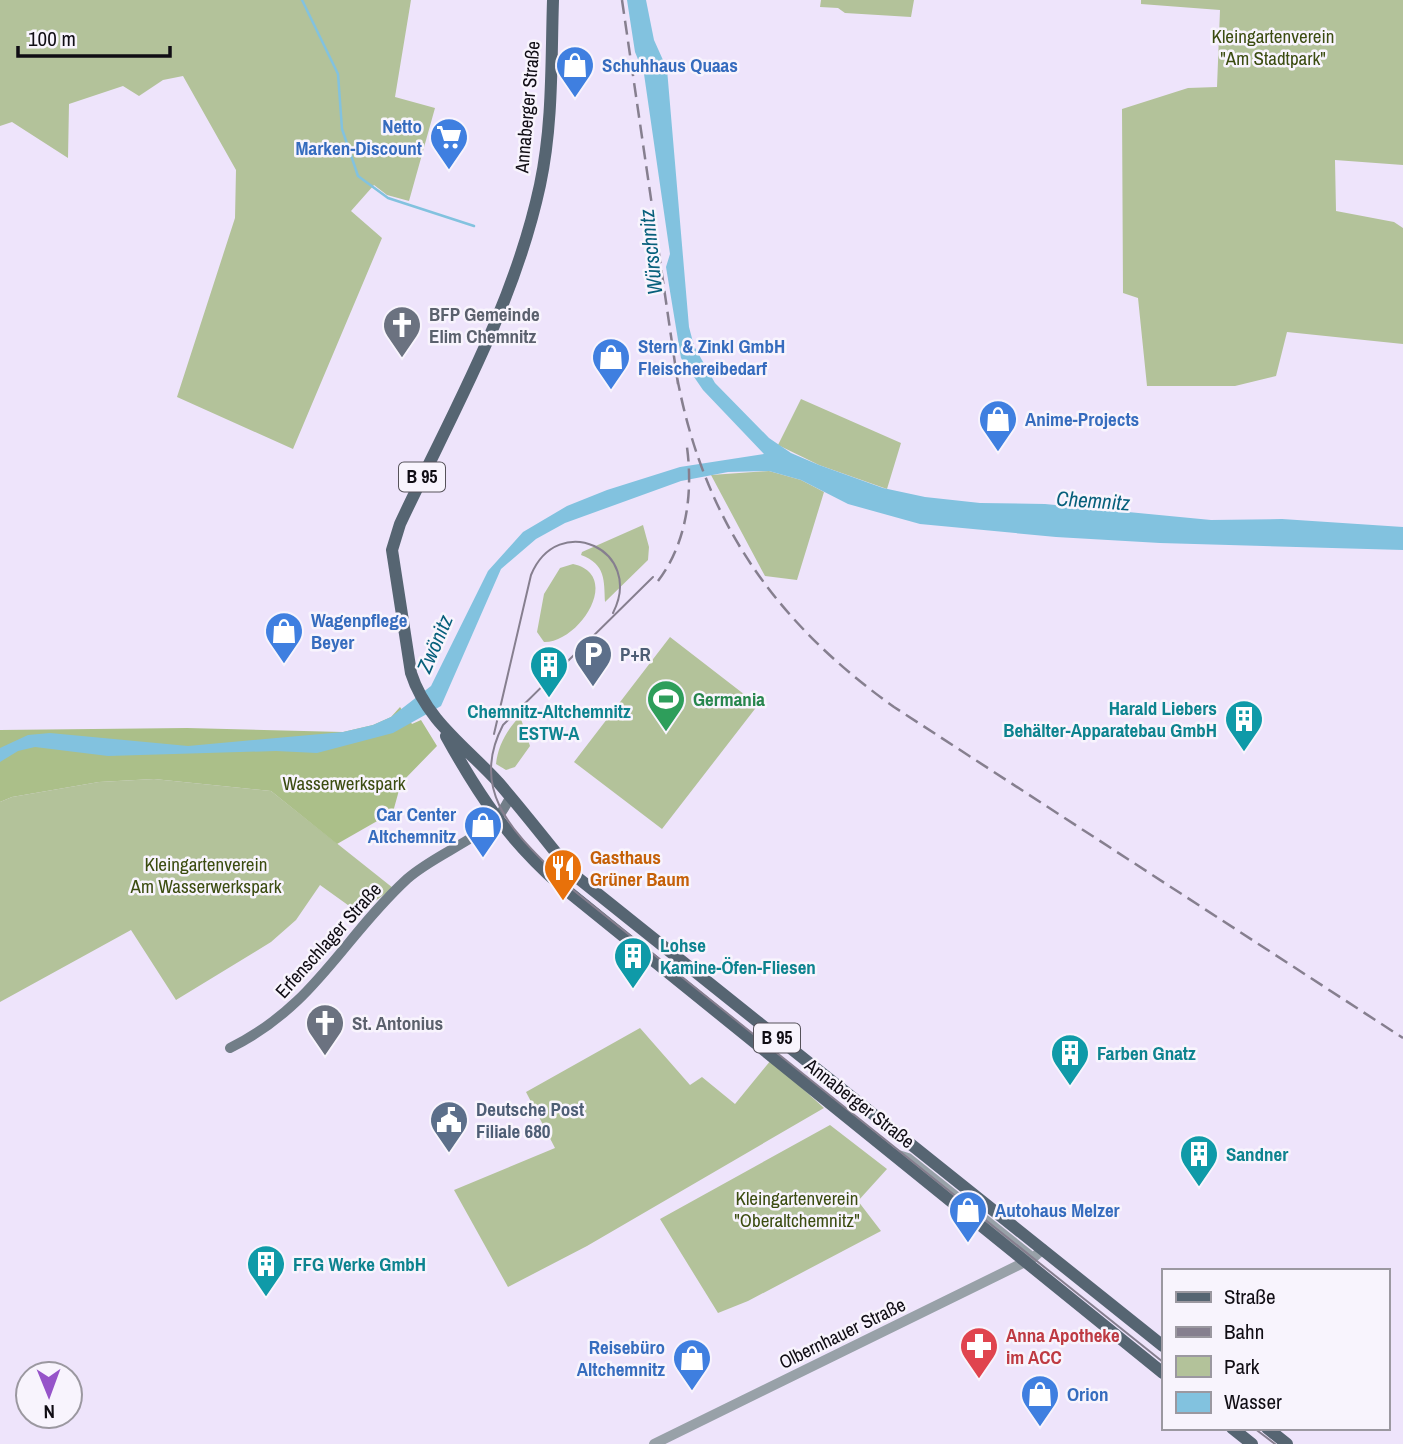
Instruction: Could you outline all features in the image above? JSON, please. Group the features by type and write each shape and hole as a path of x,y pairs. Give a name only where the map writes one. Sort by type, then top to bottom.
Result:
{"main road":[{"name":"Annaberger Straße","path":"553,0 548,130 540,184 520,258 492,332 400,524 391,550 411,673 418,692 495,819 534,862 759,1048 895,1154 1162,1345"},
{"name":"Annaberger Straße","path":"436,719 511,797 573,874 1034,1256 1162,1372"},
{"name":"Erfenschlager Straße","path":"230,1048 254,1036 292,1009 379,906 410,876 495,819 511,797"},
{"path":"1234,1430 1252,1444"},
{"path":"1270,1430 1287,1444"}],"street":[{"name":"Olbernhauer Straße","path":"654,1444 1034,1256"}],"green space":[{"path":"0,0 411,0 395,97 435,108 409,201 387,195 374,185 351,211 382,238 293,449 177,397 235,218 236,170 183,76 163,80 139,96 123,86 69,104 68,158 12,122 0,126"},
{"path":"821,0 914,0 911,17 845,13 838,8 820,7"},
{"name":"Kleingartenverein \"Am Stadtpark\"","path":"1141,0 1403,0 1403,165 1335,160 1336,211 1394,222 1403,228 1403,344 1287,332 1276,376 1235,386 1147,386 1138,298 1123,293 1122,109 1188,88 1217,87 1220,10 1141,4"},
{"path":"801,399 901,443 887,489 819,465 778,445"},
{"path":"769,471 801,480 824,492 797,580 765,576 711,475"},
{"path":"643,525 649,547 648,560 605,602 602,574 595,563 581,555 582,552"},
{"path":"573,564 588,571 594,581 595,594 590,608 582,621 570,632 544,642 537,632 544,594 560,568"},
{"name":"Germania","path":"670,637 758,705 662,829 574,762"},
{"name":"Wasserwerkspark","path":"400,707 412,724 421,720 437,746 401,783 393,812 337,844 271,791 154,779 99,782 12,797 0,802 0,730 187,728 343,732 373,725 391,717"},
{"path":"520,716 530,746 515,767 506,770 496,764 499,750 507,732"},
{"name":"Kleingartenverein Am Wasserwerkspark","path":"154,779 271,791 393,888 359,913 320,885 296,920 271,942 176,1000 131,930 0,1002 0,802 12,797 99,782"},
{"name":"Kleingartenverein \"Oberaltchemnitz\"","path":"640,1028 690,1085 702,1077 735,1104 771,1060 824,1108 587,1246 508,1287 454,1190 555,1148 526,1092"},
{"name":"Kleingartenverein \"Oberaltchemnitz\"","path":"830,1125 887,1169 858,1201 881,1231 748,1301 718,1313 660,1219"}],"water":[{"path":"627,0 646,0 654,40 667,69 689,327 694,346 715,383 769,438 791,453 819,465 883,488 925,497 980,503 1045,504 1211,520 1282,519 1403,527 1403,550 1160,543 1056,537 920,524 848,504 801,480 769,471 728,472 681,481 565,523 536,539 501,569 441,706 393,733 317,753 276,751 108,756 35,747 18,751 0,762 0,748 28,735 50,733 188,746 343,732 373,725 391,717 431,686 488,571 523,532 567,506 607,490 680,467 764,454 703,390 681,358 666,267 670,254 644,74 635,52"}],"waterway":[{"path":"302,0 338,74 342,129 358,176 388,198 474,226"}],"tram line":[{"path":"494,734 531,575 544,555 560,545 577,542 594,546 608,556 617,571 620,591 613,613"},
{"path":"653,577 503,725 493,750 491,773 495,794 504,814 532,850 567,885 1162,1361"},
{"path":"1257,1430 1275,1444"}],"railway":[{"path":"622,0 678,384"},
{"path":"677,377 689,429 726,522 751,564 780,603 814,640 894,707 1403,1038"},
{"path":"658,581 676,551 686,517 689,482 687,447"}],"place":[{"name":"Schuhhaus Quaas","path":"575,99"},
{"name":"Netto Marken-Discount","path":"449,171"},
{"name":"BFP Gemeinde Elim Chemnitz","path":"402,359"},
{"name":"Stern & Zinkl GmbH Fleischereibedarf","path":"611,391"},
{"name":"Anime-Projects","path":"998,453"},
{"name":"Wagenpflege Beyer","path":"284,665"},
{"name":"P+R","path":"593,688"},
{"name":"Chemnitz-Altchemnitz ESTW-A","path":"549,699"},
{"name":"Germania","path":"666,733"},
{"name":"Harald Liebers Behälter-Apparatebau GmbH","path":"1244,753"},
{"name":"Car Center Altchemnitz","path":"483,859"},
{"name":"Gasthaus Grüner Baum","path":"563,902"},
{"name":"Lohse Kamine-Öfen-Fliesen","path":"633,990"},
{"name":"St. Antonius","path":"325,1057"},
{"name":"Farben Gnatz","path":"1070,1087"},
{"name":"Deutsche Post Filiale 680","path":"449,1154"},
{"name":"Sandner","path":"1199,1188"},
{"name":"Autohaus Melzer","path":"968,1244"},
{"name":"FFG Werke GmbH","path":"266,1298"},
{"name":"Anna Apotheke im ACC","path":"979,1380"},
{"name":"Reisebüro Altchemnitz","path":"692,1392"},
{"name":"Orion","path":"1040,1428"}],"water label":[{"name":"Würschnitz","path":"651,252"},
{"name":"Chemnitz","path":"1093,501"},
{"name":"Zwönitz","path":"435,644"}]}
